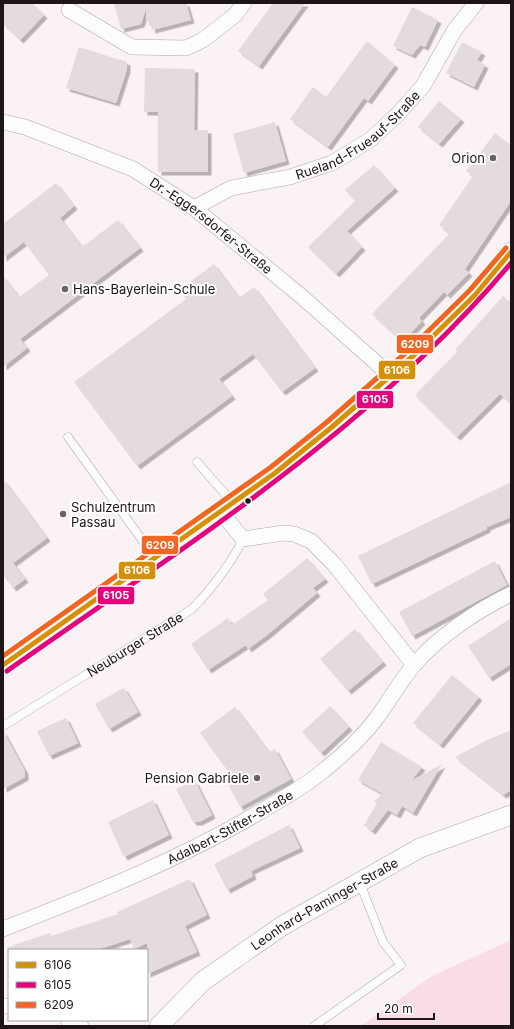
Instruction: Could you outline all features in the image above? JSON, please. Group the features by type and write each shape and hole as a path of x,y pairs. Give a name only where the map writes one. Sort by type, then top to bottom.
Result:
{"street":[{"path":"69,10 132,47 186,48 203,40 235,15 244,3"},
{"name":"Rueland-Frueauf-Straße","path":"194,208 231,188 290,177 332,163 370,140 398,114 423,86 454,31 476,3"},
{"name":"Dr.-Eggersdorfer-Straße","path":"3,122 25,127 133,169 194,208 301,296 391,376"},
{"path":"3,665 275,473 332,427 391,376 475,295 511,252"},
{"path":"227,507 243,539 284,533 294,534 311,541 334,564 414,665"},
{"name":"Adalbert-Stifter-Straße","path":"3,929 106,889 234,827 284,798 322,772 352,745 376,718 414,665 439,641 471,617 511,594"},
{"name":"Leonhard-Paminger-Straße","path":"159,1026 203,981 282,926 420,848 511,815"},
{"path":"70,1021 81,1026"}],"lane":[{"path":"68,437 155,558"},
{"path":"197,462 227,507"},
{"name":"Neuburger Straße","path":"3,726 192,609 215,586 233,559 243,539"},
{"path":"314,1026 401,965 383,942 360,883"}],"shaded area":[{"path":"511,940 511,1026 361,1026 432,976"}],"building":[{"path":"3,3 32,3 44,15 20,40 3,24"},
{"path":"114,3 186,3 191,20 152,30 150,21 146,22 146,9 141,24 121,29"},
{"path":"273,3 305,3 259,66 238,51"},
{"path":"412,7 438,20 425,47 420,45 412,55 393,46"},
{"path":"367,41 395,65 368,101 364,98 328,147 290,119 313,87 326,97"},
{"path":"462,42 482,52 477,60 485,65 474,87 446,73"},
{"path":"79,47 127,62 127,69 116,103 66,88"},
{"path":"145,68 195,69 194,130 208,130 208,172 158,172 158,112 144,112"},
{"path":"439,101 461,119 439,144 418,127"},
{"path":"275,122 286,161 244,173 233,134"},
{"path":"495,133 511,145 511,201 465,269 469,273 447,295 444,292 419,318 422,321 402,342 372,314 450,233 439,225 473,176 466,171"},
{"path":"374,165 395,188 347,231 362,247 336,274 308,247 355,201 345,190"},
{"path":"56,183 74,206 60,218 82,247 118,220 140,248 20,339 27,348 3,367 3,276 19,297 49,275 24,242 3,258 3,224"},
{"path":"214,264 239,298 254,287 315,368 282,392 253,354 219,379 232,396 137,466 74,382 186,299 179,290"},
{"path":"503,296 511,303 511,404 500,394 457,437 415,395 457,352 455,350"},
{"path":"3,479 47,538 13,563 25,579 13,588 3,575"},
{"path":"511,482 511,517 487,527 487,529 372,584 358,556"},
{"path":"307,558 325,579 313,588 317,593 248,649 246,645 208,670 191,644 228,618 232,625 268,600 263,594"},
{"path":"495,561 507,585 412,636 399,612"},
{"path":"511,618 511,664 489,678 468,646"},
{"path":"355,629 383,662 348,691 320,659"},
{"path":"452,675 479,697 440,745 413,723"},
{"path":"124,688 138,712 109,729 95,704"},
{"path":"330,706 349,727 321,753 302,732"},
{"path":"235,707 269,752 275,749 291,779 240,807 224,777 230,774 200,733"},
{"path":"66,718 78,743 49,756 37,731"},
{"path":"511,730 511,790 503,795 455,757 489,739"},
{"path":"3,731 25,771 25,777 3,789"},
{"path":"381,742 422,767 411,781 442,764 413,813 402,806 397,815 388,810 372,831 364,825 377,803 374,801 383,794 358,780"},
{"path":"195,781 212,815 199,822 193,822 176,789"},
{"path":"153,800 169,835 124,857 108,822"},
{"path":"289,825 300,848 251,871 253,876 227,890 214,864"},
{"path":"190,879 207,915 185,926 197,952 148,974 147,943 134,949 130,939 99,949 9,949 8,947 50,933 51,936 118,914 117,912"}],"transit line":[{"name":"6209","path":"3,656 271,467 327,422 409,350 470,290 506,248"},
{"name":"6106","path":"3,665 275,473 332,427 414,355 475,295 511,252"},
{"name":"6105","path":"7,671 207,531 336,433 398,380 456,323 511,263"}],"place":[{"name":"Orion","path":"493,158"},
{"name":"Hans-Bayerlein-Schule","path":"65,289"},
{"name":"Schulzentrum Passau","path":"63,514"},
{"name":"Pension Gabriele","path":"257,778"}]}
